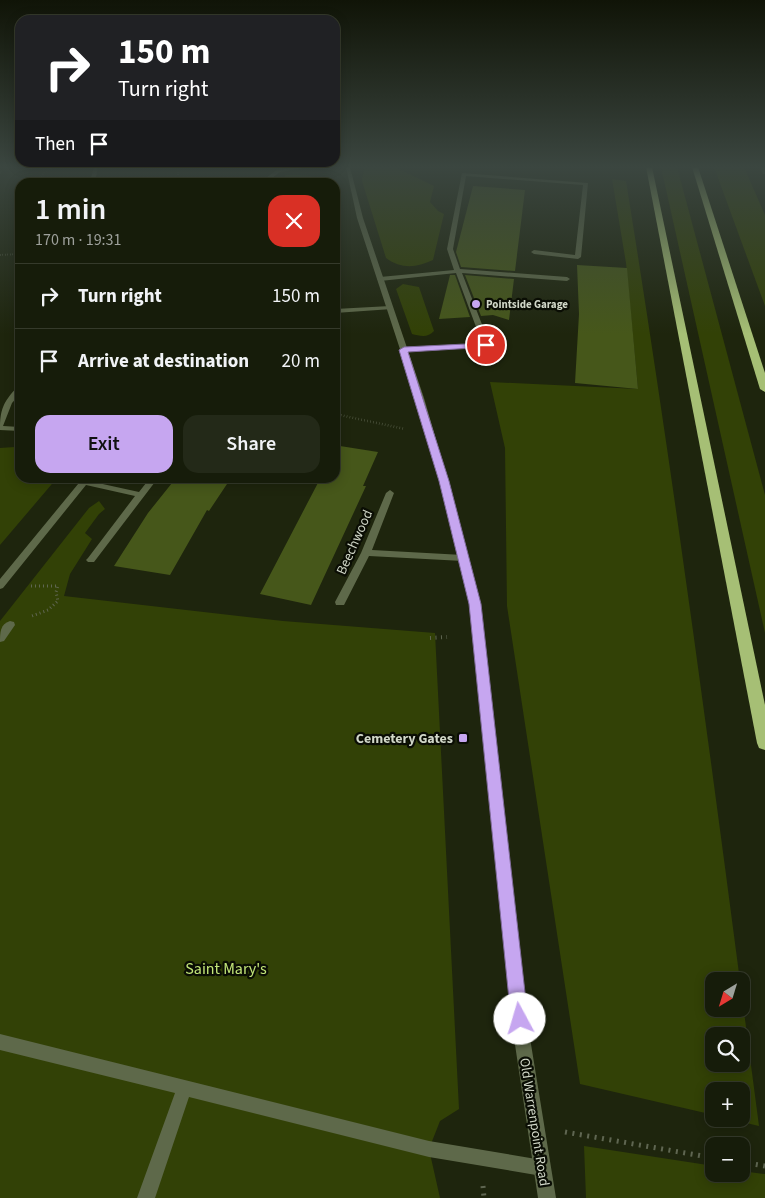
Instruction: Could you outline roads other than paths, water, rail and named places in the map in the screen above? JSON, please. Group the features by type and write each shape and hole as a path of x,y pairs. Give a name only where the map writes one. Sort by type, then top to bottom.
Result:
{"highway":[{"path":"660,223 765,743"},
{"path":"713,223 765,389"}],"street":[{"name":"Old Warrenpoint Road","path":"362,223 404,350 444,481 475,604 522,1038 547,1198"},
{"path":"404,350 486,345 450,249 455,223"},
{"path":"534,252 578,257 582,223"},
{"path":"380,279 458,271 567,279"},
{"path":"340,311 390,308"},
{"path":"15,394 8,402 0,426 15,429"},
{"path":"0,586 83,483"},
{"path":"96,483 141,495"},
{"path":"91,560 150,483"},
{"name":"Beechwood","path":"340,602 366,554 390,493"},
{"path":"366,554 463,558"},
{"path":"0,638 10,625"},
{"path":"0,1042 429,1149 542,1168"},
{"path":"146,1198 184,1089"}],"place":[{"name":"Pointside Garage","path":"476,304"},
{"name":"Cemetery Gates","path":"463,738"}],"park label":[{"name":"Saint Mary's","path":"226,968"}]}
